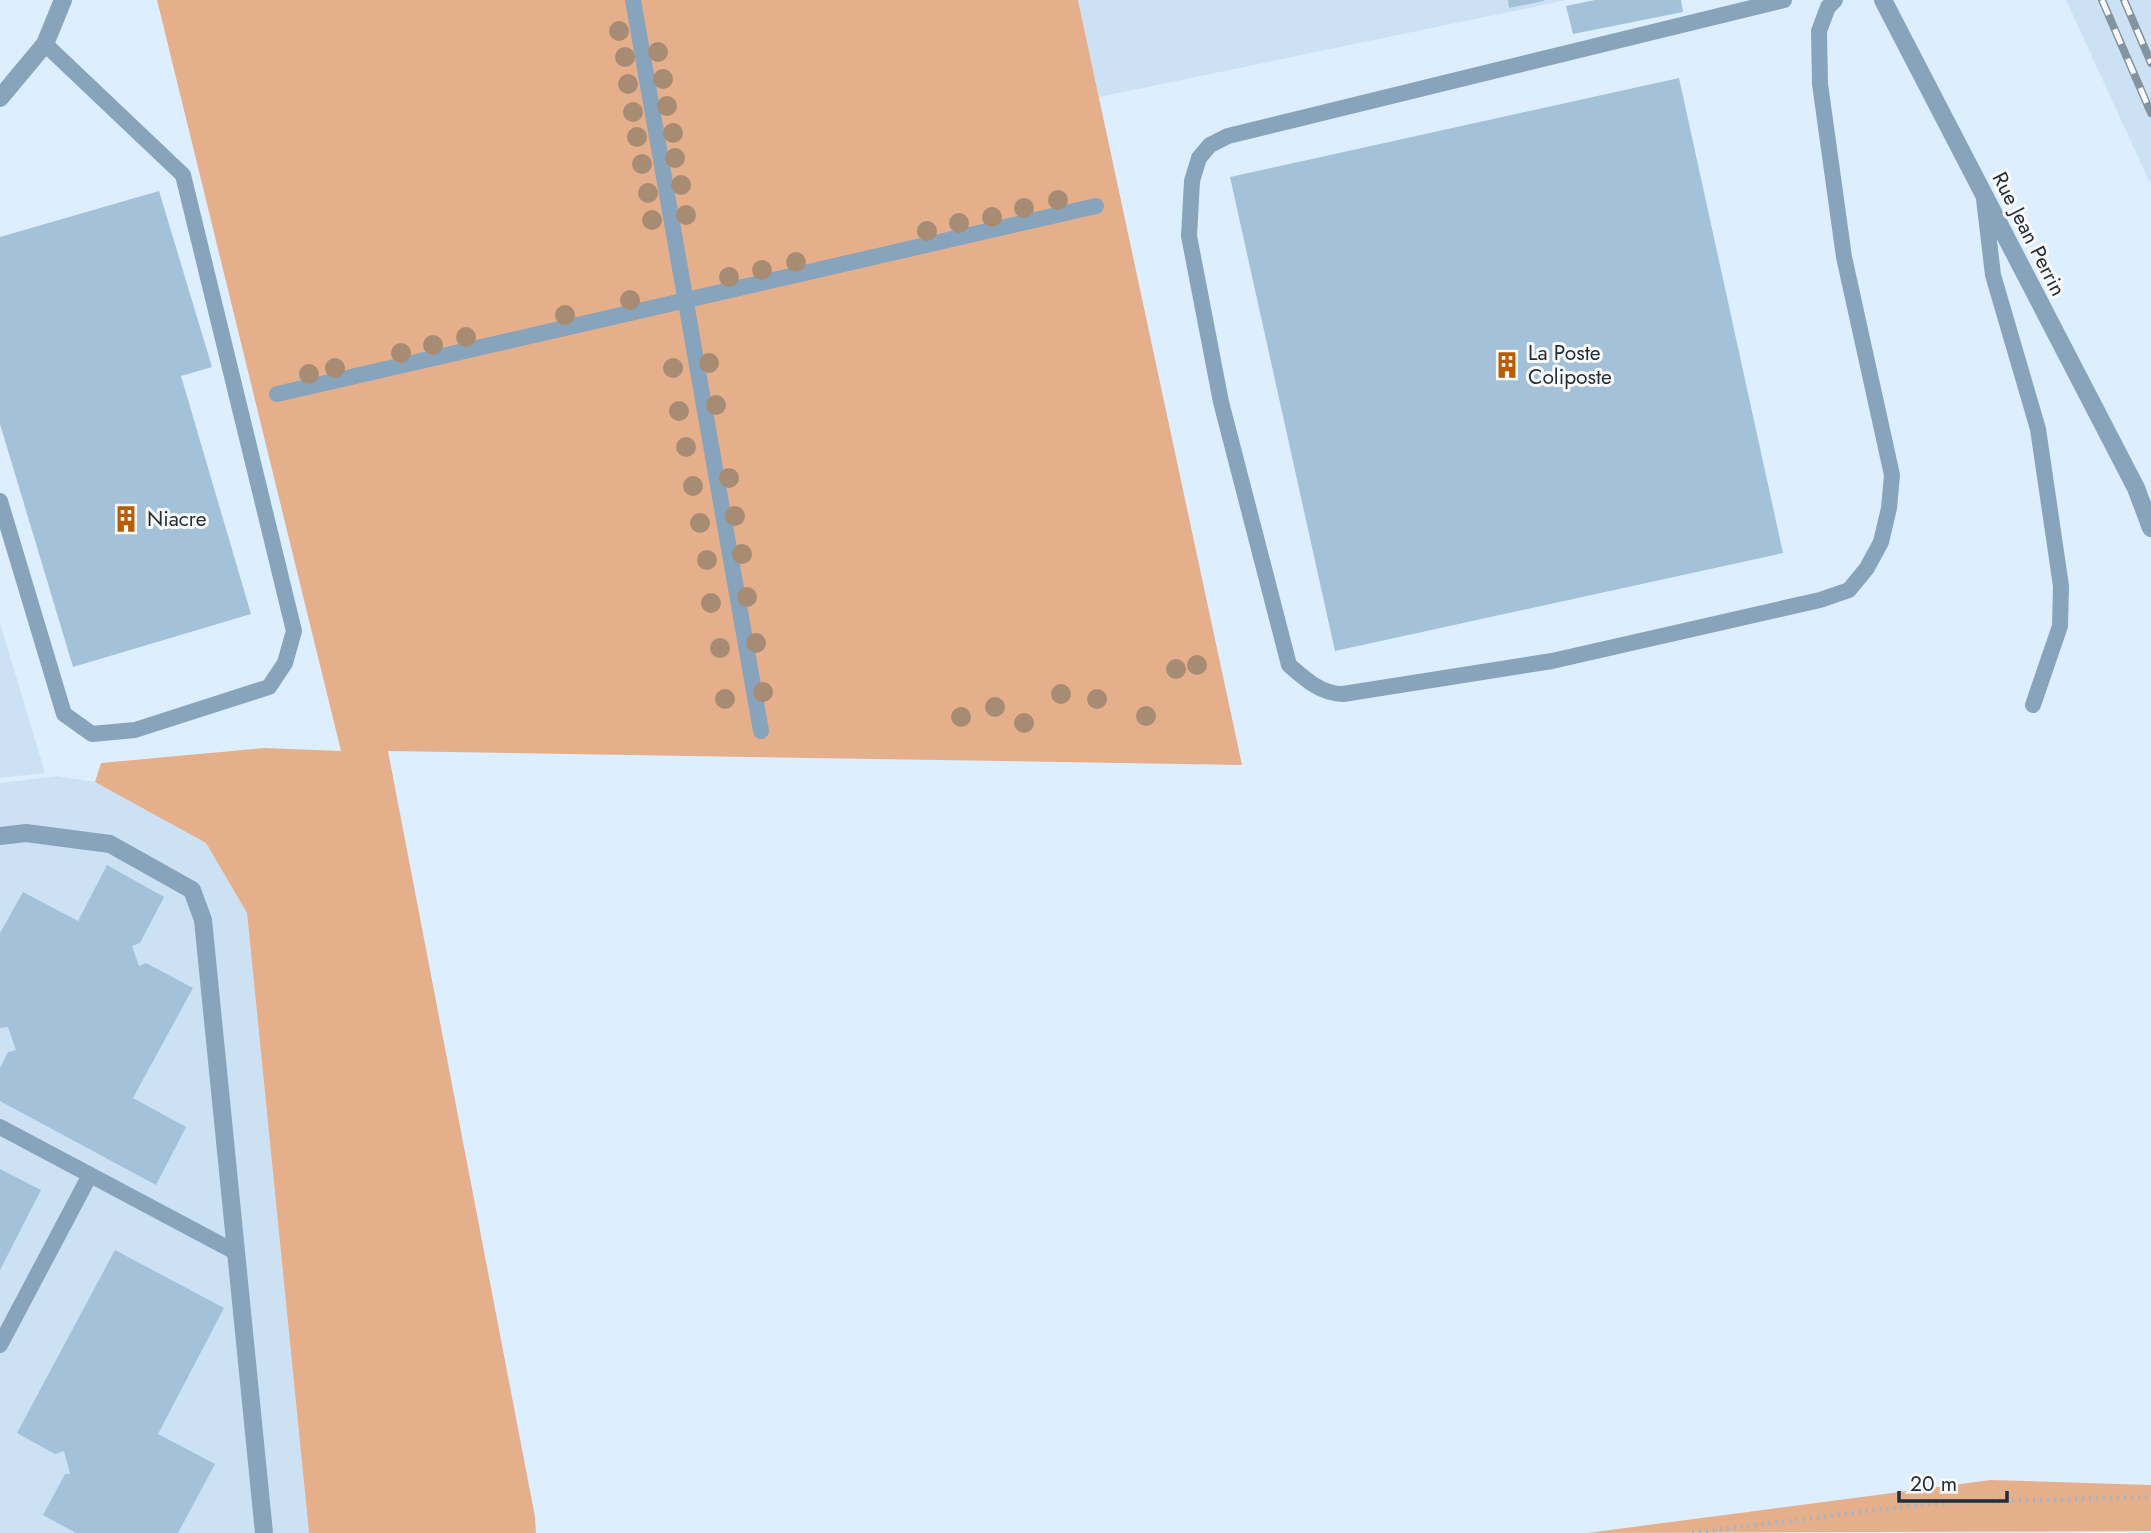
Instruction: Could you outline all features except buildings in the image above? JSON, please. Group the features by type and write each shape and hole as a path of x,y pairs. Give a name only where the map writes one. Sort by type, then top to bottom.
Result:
{"street":[{"path":"0,98 46,44 62,0"},
{"name":"Rue Jean Perrin","path":"1882,0 2136,488 2151,528"},
{"path":"0,836 26,833 110,844 192,890 203,920 264,1533"}],"lane":[{"path":"634,0 761,731"},
{"path":"1784,0 1228,136 1210,145 1199,158 1192,181 1189,236 1221,402 1289,665 1310,683 1331,694 1342,694 1552,661 1820,600 1849,590 1867,568 1881,542 1889,508 1892,475 1844,257 1820,84 1819,31 1828,7 1835,0"},
{"path":"0,501 64,714 92,734 135,730 269,687 285,663 293,631 184,175 46,44"},
{"path":"1984,197 1993,275 2038,429 2061,586 2060,626 2033,705"},
{"path":"276,394 1096,206"},
{"path":"0,1127 237,1253"},
{"path":"0,1345 90,1175"}],"path":[{"path":"1692,1533 1935,1503 2151,1497"}],"shaded area":[{"path":"157,0 1078,0 1242,765 388,751 536,1533 309,1533 247,913 206,843 95,782 101,763 264,748 341,751"},
{"path":"1078,0 1567,0 1099,97"},
{"path":"2066,0 2151,0 2151,185"},
{"path":"0,623 45,773 0,778"},
{"path":"57,776 95,782 206,843 247,913 309,1533 0,1533 0,783"},
{"path":"1991,1480 2151,1485 2151,1531 1587,1533"}],"railway":[{"path":"2102,0 2151,113"},
{"path":"2124,0 2151,63"}],"place":[{"name":"La Poste Coliposte","path":"1507,365"},
{"name":"Niacre","path":"126,519"}]}
